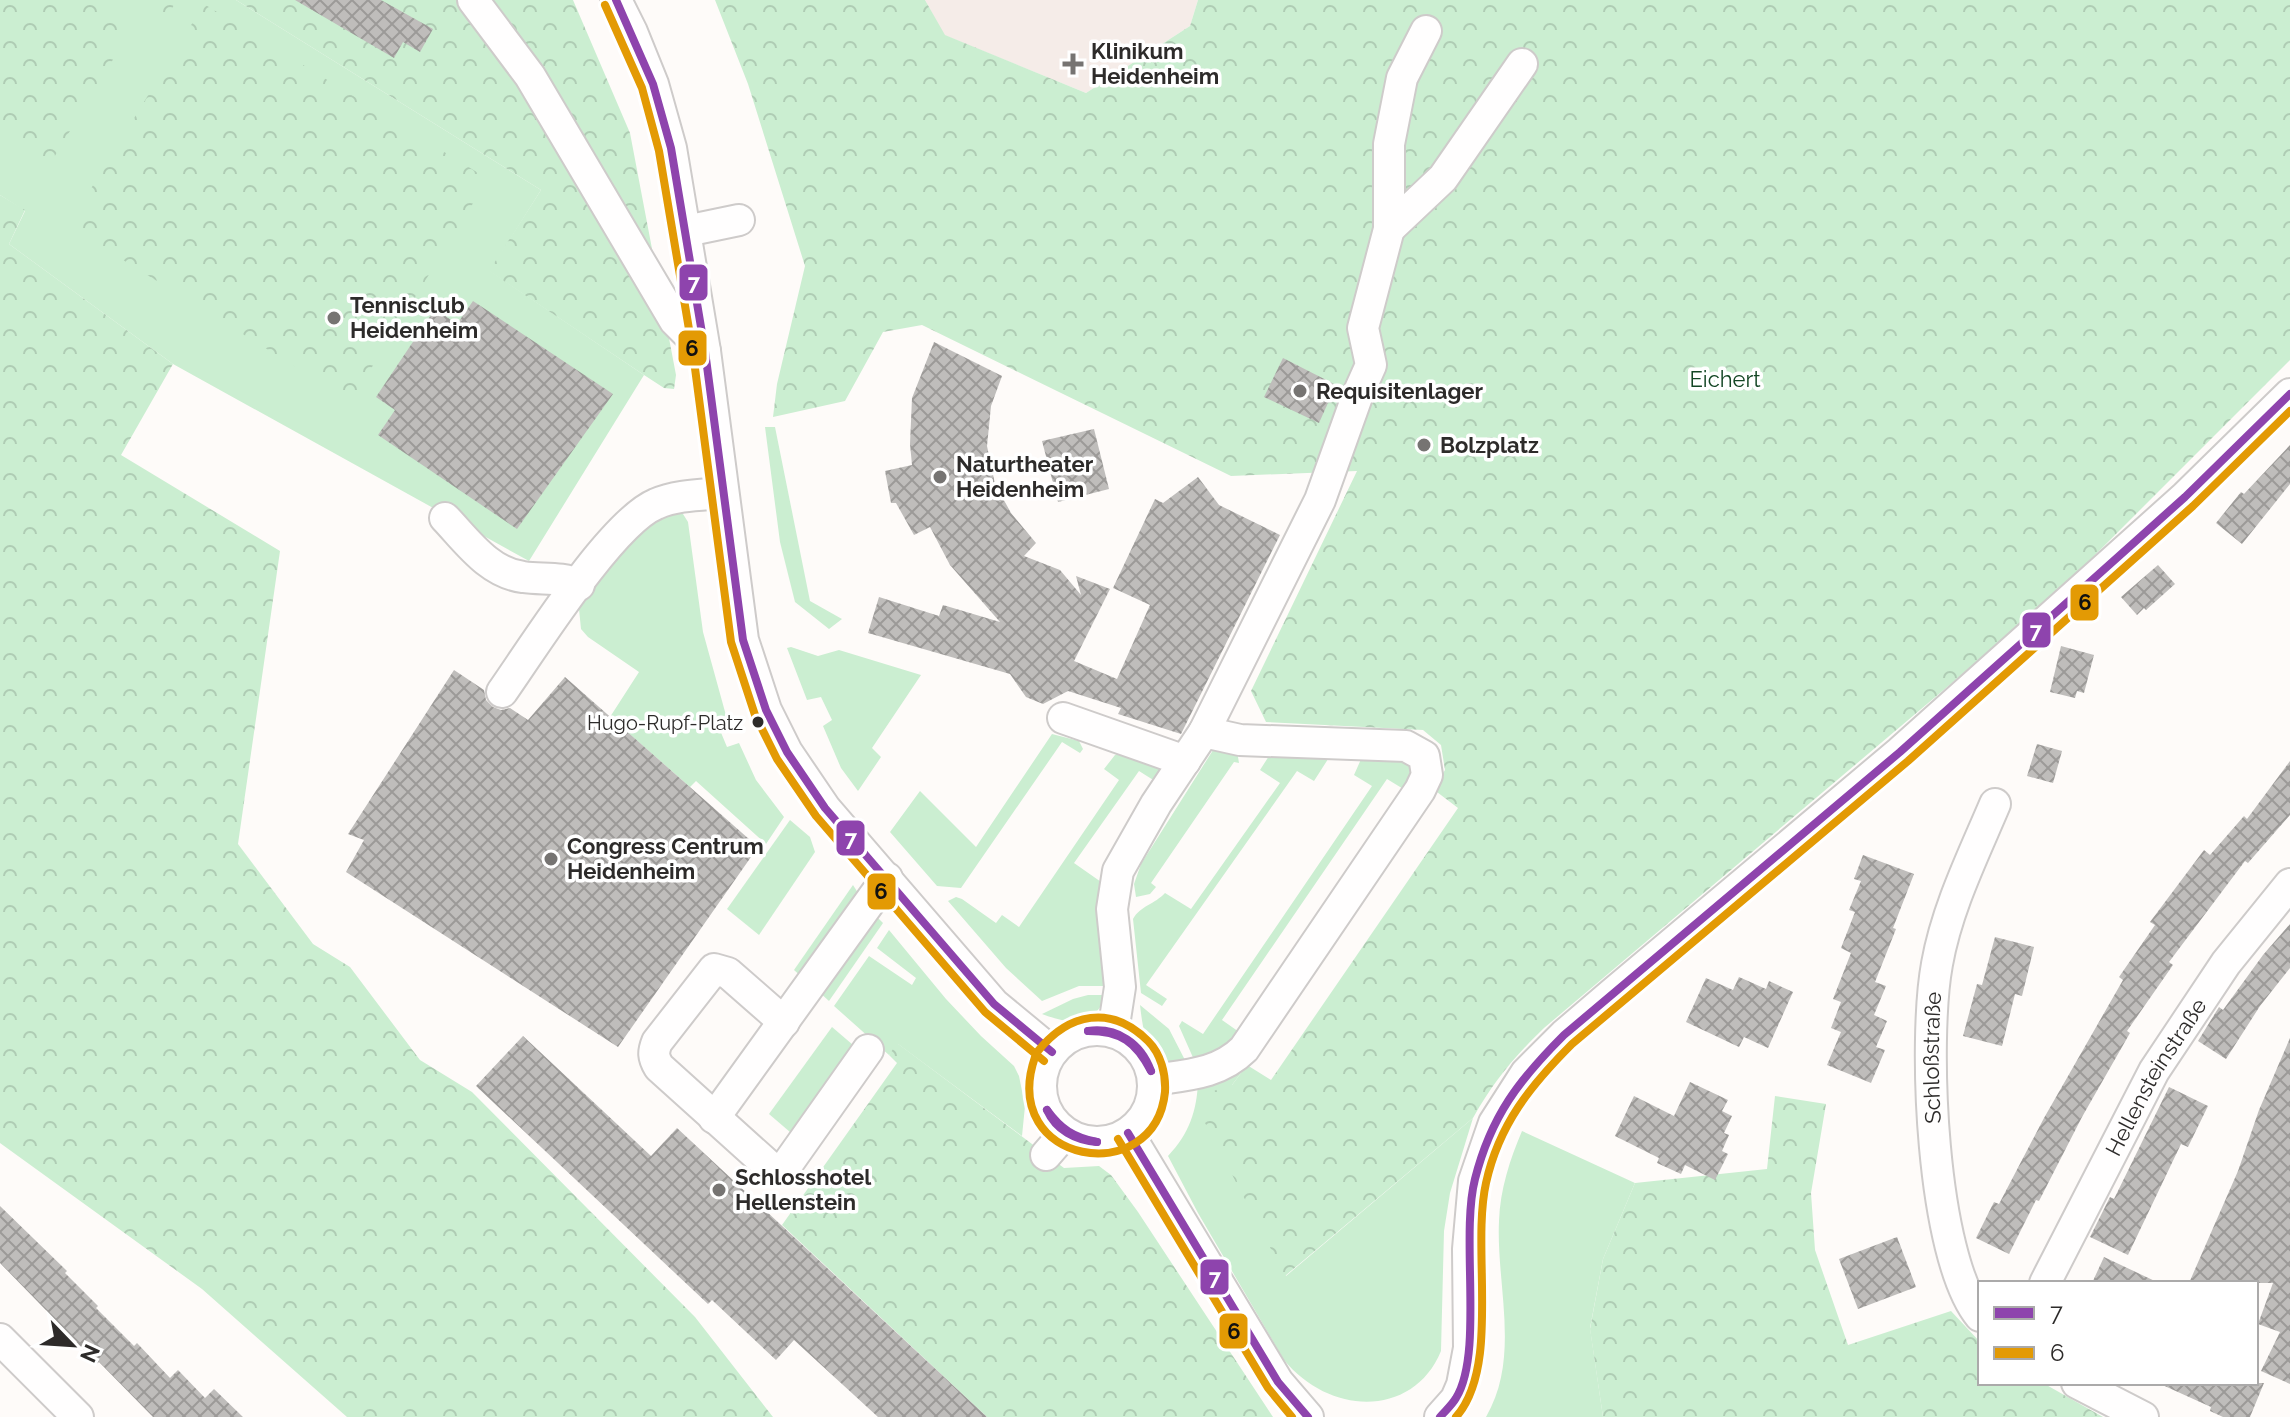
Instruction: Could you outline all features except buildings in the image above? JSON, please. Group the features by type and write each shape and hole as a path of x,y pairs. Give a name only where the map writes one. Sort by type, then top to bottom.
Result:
{"street":[{"path":"473,0 530,76 675,321 705,351"},
{"path":"616,0 641,52 664,116 705,351 743,640 766,710 787,752 814,794 994,1004 1052,1052"},
{"path":"1113,1032 1120,987 1112,909 1118,871 1149,815 1204,732 1330,477 1371,365 1363,328 1389,229 1389,144 1402,78 1426,31"},
{"path":"1389,229 1443,178 1522,64"},
{"path":"686,231 739,220"},
{"path":"1440,1417 1456,1399 1468,1358 1469,1233 1474,1181 1494,1123 1526,1073 1564,1035 1900,752 2185,497 2290,394"},
{"path":"502,692 619,532 638,514 657,503 723,493"},
{"path":"445,518 490,564 504,571 520,577 558,578 579,585"},
{"path":"1063,718 1185,761"},
{"path":"1153,1080 1219,1068 1244,1049 1412,803 1427,775 1424,756 1406,746 1240,740 1204,732"},
{"name":"Schloßstraße","path":"1978,1313 1965,1293 1943,1207 1930,1076 1933,990 1943,939 1958,892 1995,804"},
{"path":"714,1118 887,878"},
{"name":"Hellensteinstraße","path":"2046,1281 2154,1071 2226,963 2290,884"},
{"path":"784,1022 728,973 714,969 657,1042 654,1058 659,1067 770,1167 779,1169 786,1166 868,1050"},
{"path":"1102,1029 1113,1032 1128,1039 1140,1050 1149,1064 1153,1080 1148,1109 1128,1133 1114,1140 1056,1144 1042,1099 1041,1078 1052,1052 1061,1042 1080,1032 1102,1029"},
{"path":"1128,1133 1278,1382 1308,1417"},
{"path":"0,1339 78,1417"},
{"path":"2081,1385 2136,1416"}],"shaded area":[{"name":"Klinikum Heidenheim","path":"925,0 1198,0 1190,26 1086,93 944,35"}],"green space":[{"name":"Tennisclub Heidenheim","path":"0,0 236,0 541,190 490,271 644,375 529,561 173,364 9,244 25,211 0,195"},
{"path":"0,0 85,0 132,28 47,169 0,141"},
{"path":"144,0 177,0 168,15"},
{"path":"236,0 573,0 630,133 676,375 674,389 664,388 489,271 541,190"},
{"name":"Eichert","path":"715,0 925,0 945,35 1086,93 1190,26 1198,0 2290,0 2290,360 2050,600 1544,1028 1505,1070 1473,1118 1285,1276 1204,1121 1210,1092 1232,1085 1247,1065 1271,1080 1458,808 1433,789 1445,770 1441,745 1423,730 1266,722 1251,691 1357,471 1231,476 922,325 883,332 845,401 773,417 777,384 805,266 748,84"},
{"path":"204,4 488,179 351,401 68,226"},
{"path":"0,195 25,210 9,244 173,364 121,455 280,551 238,844 313,944 350,967 420,1060 472,1092 695,1317 773,1417 347,1417 202,1289 0,1143"},
{"path":"765,427 775,427 810,601 842,619 829,629 795,602 780,542"},
{"path":"676,512 683,514 688,522 703,632 727,719 717,723 727,747 739,743 756,780 784,817 766,844 696,781 690,787 610,717 639,672 581,629 579,609 606,568 655,518"},
{"path":"787,648 818,656 839,650 921,675 872,748 881,757 858,791 841,768 823,726 832,720 821,697 807,700"},
{"path":"1052,734 1079,741 1083,749 1080,753 1062,742 961,888 937,886 890,832 920,791 976,847"},
{"path":"1215,747 1237,751 1239,763 1234,762 1151,883 1156,887 1150,894 1136,897 1134,884 1141,864"},
{"path":"1122,753 1157,765 1161,774 1158,783 1139,771 1074,863 1104,884 1109,986 1079,986 1042,1001 1006,968 948,901 956,897 962,899 996,923 1002,915 1019,927 1119,780 1104,769 1115,755"},
{"path":"1269,756 1330,756 1314,781 1297,771 1146,985 1167,999 1162,1006 1141,993 1133,919 1165,893 1191,909 1280,783 1260,770"},
{"path":"1362,757 1409,761 1413,770 1405,790 1387,779 1222,1020 1242,1034 1230,1052 1195,1062 1179,1026 1182,1021 1203,1034 1372,786 1354,775"},
{"path":"790,820 810,837 815,852 759,935 727,909"},
{"path":"853,885 860,896 803,978 794,970"},
{"path":"877,917 883,923 829,1001 818,991"},
{"path":"889,930 946,999 1014,1066 1025,1106 1022,1136 898,1044 889,1055 834,1006 869,956 912,985 916,978 877,948"},
{"path":"1107,995 1088,1018 1072,1022 1042,1014 1073,999"},
{"path":"1140,1005 1169,1029 1186,1062 1165,1066 1158,1059 1146,1038"},
{"path":"832,1027 853,1045 790,1132 769,1114"},
{"path":"897,1043 1064,1168 1099,1166 1111,1175 1273,1417 987,1417 782,1225 897,1063 889,1055"},
{"path":"1247,1065 1232,1085 1286,1276 1473,1118 1450,1193 1444,1231 1441,1351 1428,1373 1412,1388 1392,1398 1370,1402 1347,1400 1303,1379 1284,1360 1168,1156 1190,1122 1198,1081"},
{"path":"1775,1096 1826,1104 1811,1193 1815,1250 1848,1345 1951,1311 1978,1340 1978,1385 2047,1385 2103,1417 1603,1417 1590,1329 1603,1259 1635,1183 1767,1169"},
{"path":"1522,1131 1635,1183 1603,1259 1590,1328 1603,1417 1486,1417 1496,1394 1505,1346 1499,1246 1501,1198"}],"transit line":[{"name":"7","path":"616,0 653,84 671,148 705,351 743,640 766,710 787,752 825,808 994,1004 1052,1052"},
{"name":"6","path":"605,5 642,88 659,151 693,353 731,642 755,715 777,759 816,816 985,1012 1044,1061"},
{"name":"7","path":"1440,1417 1456,1398 1469,1353 1470,1231 1475,1179 1498,1118 1533,1068 1564,1035 1900,752 2185,497 2290,394"},
{"name":"6","path":"1456,1417 1470,1395 1478,1368 1482,1306 1482,1210 1486,1183 1499,1142 1530,1090 1572,1044 1908,761 2193,506 2290,411"},
{"name":"6","path":"1035,1057 1030,1094 1038,1122 1057,1141 1082,1152 1110,1152 1135,1143 1155,1123 1165,1092 1163,1071 1153,1046 1134,1029 1105,1018 1077,1021 1063,1028 1038,1051"},
{"name":"7","path":"1088,1031 1110,1033 1126,1040 1151,1071"},
{"name":"7","path":"1088,1031 1109,1032 1127,1039 1141,1052 1151,1071"},
{"name":"7","path":"1047,1110 1068,1131 1097,1142"},
{"name":"7","path":"1047,1110 1067,1133 1097,1142"},
{"name":"7","path":"1128,1133 1278,1382 1308,1417"},
{"name":"6","path":"1118,1139 1268,1388 1292,1417"}],"place":[{"name":"Klinikum Heidenheim","path":"1073,64"},
{"name":"Tennisclub Heidenheim","path":"334,318"},
{"name":"Requisitenlager","path":"1300,391"},
{"name":"Bolzplatz","path":"1424,445"},
{"name":"Naturtheater Heidenheim","path":"940,477"},
{"name":"Hugo-Rupf-Platz","path":"758,722"},
{"name":"Congress Centrum Heidenheim","path":"551,859"},
{"name":"Schlosshotel Hellenstein","path":"719,1190"}]}
